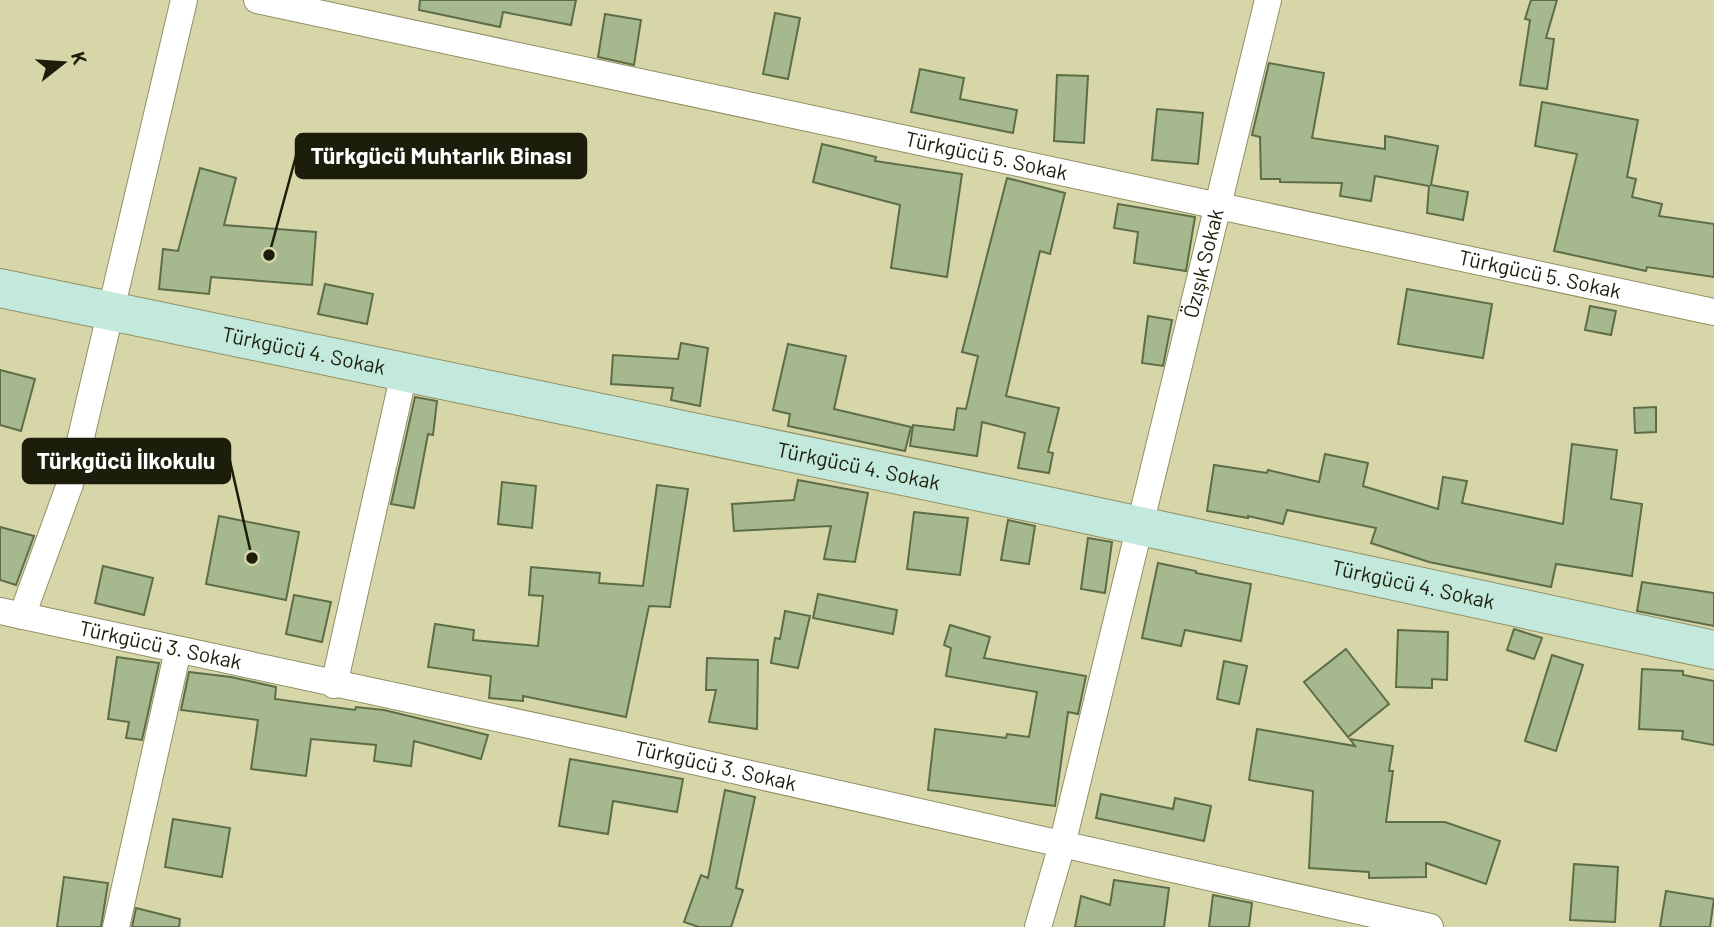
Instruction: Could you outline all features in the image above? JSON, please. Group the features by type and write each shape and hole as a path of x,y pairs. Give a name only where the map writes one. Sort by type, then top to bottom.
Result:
{"main road":[{"name":"Türkgücü 4. Sokak","path":"0,288 1139,526 1714,650"}],"street":[{"path":"11,614 70,484 184,0"},
{"name":"Türkgücü 5. Sokak","path":"257,0 348,9 1217,205 1714,312"},
{"name":"Özışık Sokak","path":"1038,927 1062,845 1268,0"},
{"path":"334,685 404,373"},
{"name":"Türkgücü 3. Sokak","path":"11,614 622,745 1430,927"},
{"path":"116,927 178,650"}],"building":[{"path":"420,0 576,0 571,25 503,12 500,27 419,10"},
{"path":"1531,0 1557,0 1546,38 1554,39 1547,89 1520,85 1530,20 1525,19"},
{"path":"775,13 800,18 788,79 763,74"},
{"path":"605,14 641,20 634,65 598,57"},
{"path":"1269,63 1324,73 1312,138 1385,149 1385,136 1438,146 1431,185 1468,192 1463,220 1427,213 1429,186 1375,176 1371,201 1340,196 1342,183 1261,179 1260,137 1252,135"},
{"path":"920,69 964,78 960,99 1017,110 1013,133 911,112"},
{"path":"1057,75 1088,76 1084,143 1054,141"},
{"path":"1542,102 1638,120 1627,177 1636,179 1632,197 1662,204 1659,216 1714,224 1714,277 1647,267 1646,271 1554,251 1577,154 1535,146"},
{"path":"1157,109 1203,113 1198,164 1152,160"},
{"path":"822,144 876,157 875,161 962,174 947,277 891,268 900,205 813,182"},
{"path":"200,168 236,178 224,225 316,232 312,285 211,277 209,294 159,289 163,249 178,251"},
{"path":"1007,178 1065,193 1050,254 1040,251 1006,396 1059,408 1048,452 1053,453 1049,473 1018,468 1025,433 982,422 977,456 910,446 913,425 954,430 957,408 966,409 978,356 962,352"},
{"path":"1118,204 1195,217 1186,271 1134,263 1138,232 1114,228"},
{"path":"325,284 373,294 367,324 318,314"},
{"path":"1407,289 1492,304 1483,358 1398,344"},
{"path":"1590,306 1616,311 1611,335 1585,330"},
{"path":"1148,316 1172,320 1163,366 1142,363"},
{"path":"681,343 708,348 700,406 671,400 673,388 611,384 613,355 678,359"},
{"path":"788,344 846,356 834,409 911,427 905,451 788,426 790,414 773,410"},
{"path":"0,370 35,379 21,431 0,425"},
{"path":"415,397 437,401 433,435 428,434 414,508 391,504"},
{"path":"1656,407 1656,432 1635,433 1634,408"},
{"path":"1572,444 1617,450 1611,499 1642,504 1632,576 1556,564 1551,587 1429,562 1371,543 1376,528 1287,510 1283,524 1207,511 1214,465 1267,473 1268,470 1319,482 1325,454 1368,463 1363,486 1438,509 1443,477 1467,481 1462,503 1563,524"},
{"path":"798,480 868,493 855,562 824,559 831,526 734,531 732,504 794,500"},
{"path":"502,482 536,486 532,528 498,524"},
{"path":"657,485 688,489 670,607 649,606 626,717 523,696 523,701 489,698 491,676 428,667 435,624 474,630 473,640 538,646 543,596 529,595 531,567 600,573 599,583 643,586"},
{"path":"914,512 968,518 960,575 907,569"},
{"path":"219,516 299,532 286,600 206,584"},
{"path":"1008,520 1035,526 1029,564 1001,560"},
{"path":"0,527 34,536 16,585 0,580"},
{"path":"1088,538 1112,542 1105,593 1081,589"},
{"path":"1158,563 1251,584 1241,641 1185,630 1181,646 1142,638"},
{"path":"103,566 153,578 144,615 95,603"},
{"path":"1642,582 1714,593 1714,626 1637,611"},
{"path":"818,594 897,610 893,634 813,618"},
{"path":"294,595 331,602 322,642 286,634"},
{"path":"785,611 810,616 798,668 771,663 775,638 780,639"},
{"path":"950,625 990,637 984,658 1086,676 1078,714 1068,712 1055,806 928,790 935,729 1006,738 1007,734 1029,737 1037,692 946,676 951,648 944,645"},
{"path":"1514,629 1542,638 1534,659 1507,650"},
{"path":"1398,630 1448,632 1447,680 1432,679 1432,688 1396,687"},
{"path":"1346,649 1389,704 1348,737 1304,682"},
{"path":"1552,655 1583,665 1556,751 1525,741"},
{"path":"117,657 159,663 142,740 126,738 129,722 108,719"},
{"path":"707,658 758,660 757,729 709,722 716,690 706,690"},
{"path":"1224,661 1247,666 1239,704 1217,699"},
{"path":"1642,669 1683,671 1683,675 1714,681 1714,745 1682,739 1683,731 1639,729"},
{"path":"189,672 231,677 276,687 275,699 355,710 356,707 384,710 488,735 481,759 414,741 411,766 374,761 376,745 311,739 306,776 251,769 258,720 181,710"},
{"path":"1257,729 1355,746 1350,739 1393,746 1389,771 1393,771 1386,822 1445,822 1500,841 1486,884 1426,863 1426,877 1369,878 1369,872 1309,868 1313,791 1249,780"},
{"path":"570,759 683,779 677,812 613,801 608,834 559,826"},
{"path":"725,790 755,797 736,888 743,890 731,927 699,927 684,922 701,875 708,878"},
{"path":"1101,794 1173,809 1175,798 1211,806 1204,841 1096,818"},
{"path":"173,819 230,828 222,877 165,867"},
{"path":"1574,864 1618,867 1615,922 1570,920"},
{"path":"64,877 108,883 101,927 57,927"},
{"path":"1114,880 1169,888 1164,927 1075,927 1081,896 1110,905"},
{"path":"1666,891 1714,899 1710,927 1660,927"},
{"path":"1213,895 1252,903 1249,927 1209,927"},
{"path":"136,908 180,919 179,927 132,927"}],"place":[{"name":"Türkgücü Muhtarlık Binası","path":"269,255"},
{"name":"Türkgücü İlkokulu","path":"252,558"}]}
